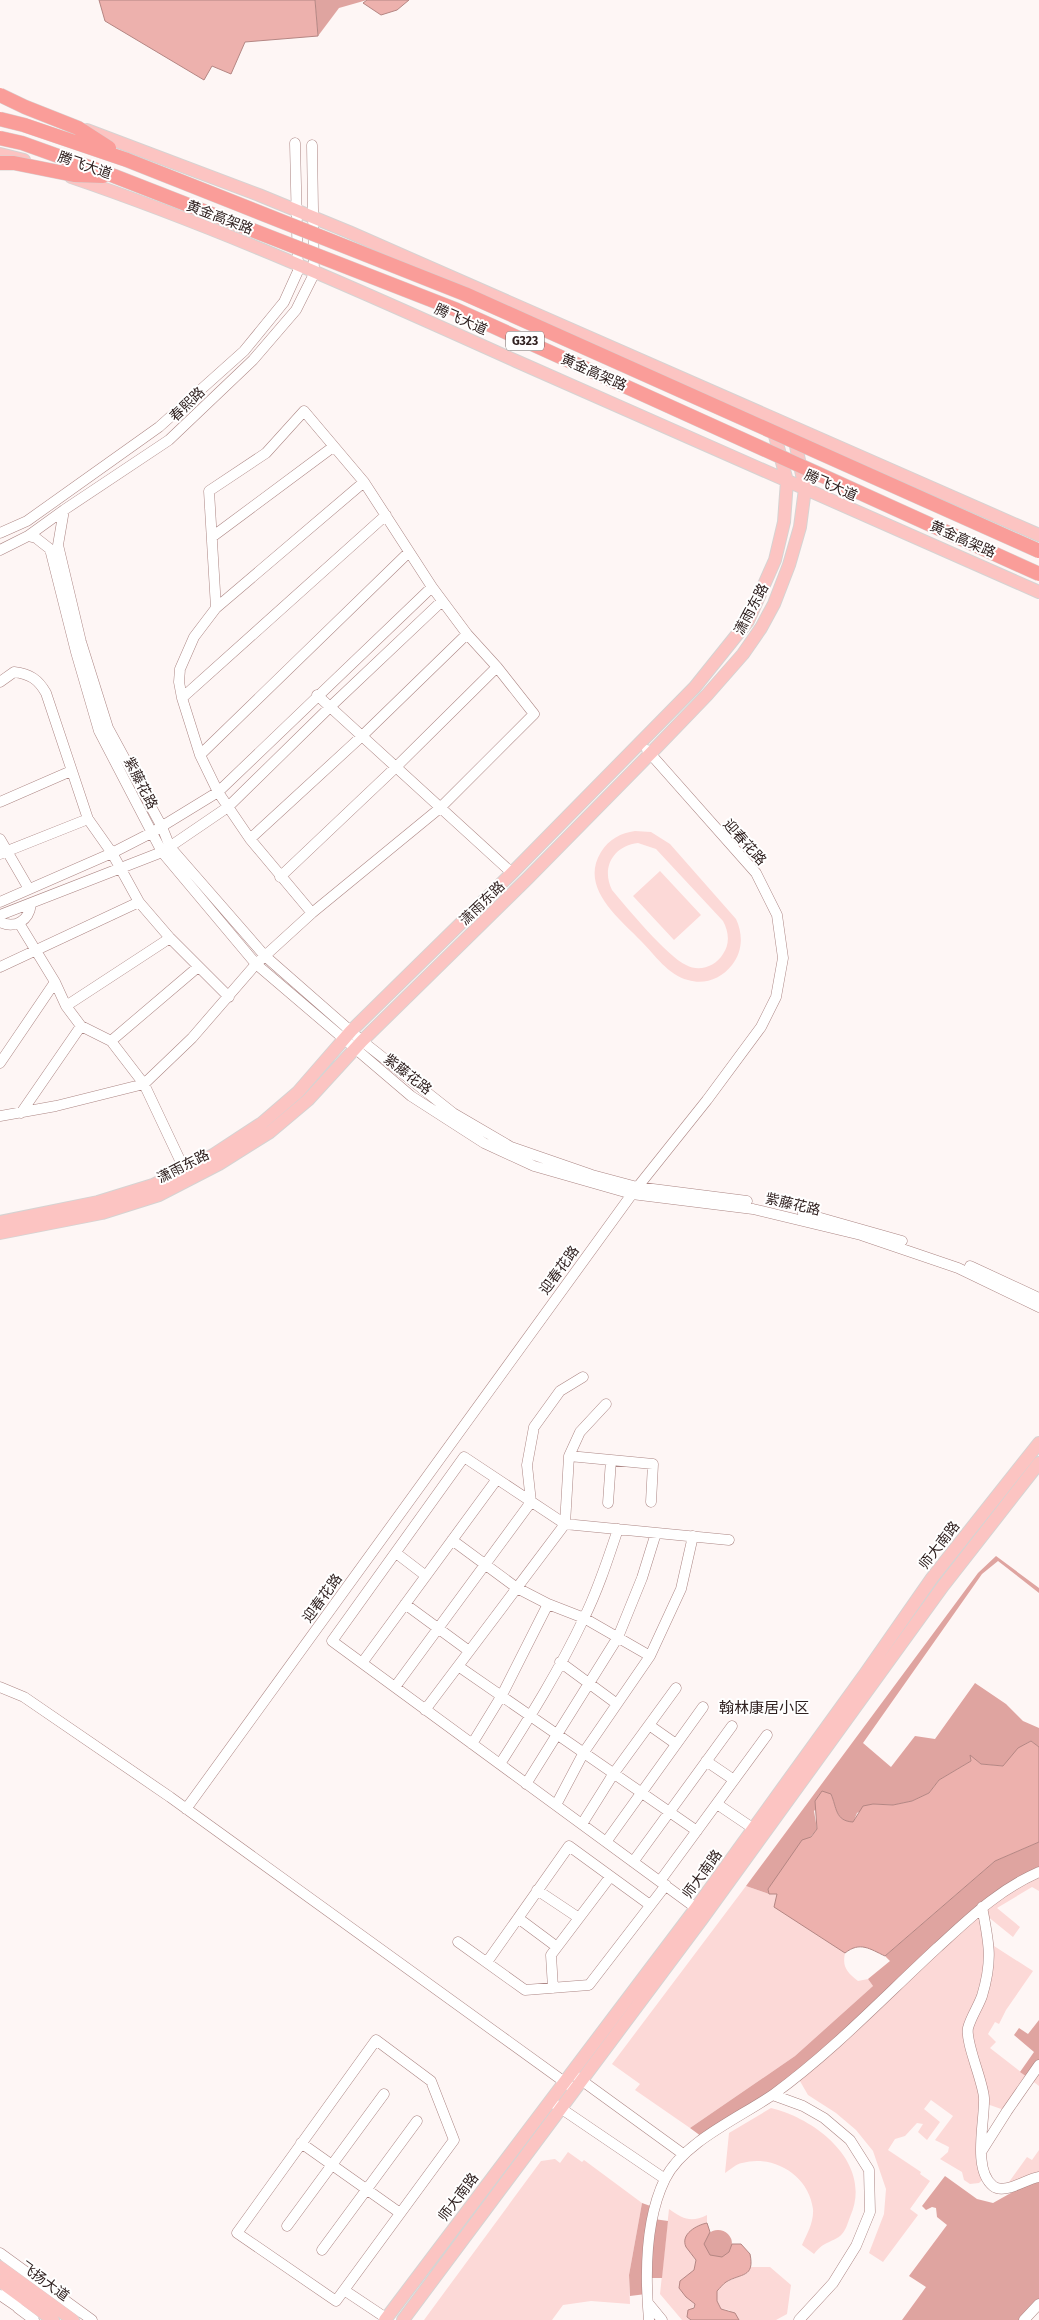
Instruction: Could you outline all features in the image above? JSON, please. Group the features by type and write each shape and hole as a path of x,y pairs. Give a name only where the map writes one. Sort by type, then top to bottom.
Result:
{"highway":[{"path":"0,94 25,107 78,128 127,160"},
{"name":"黄金高架路","path":"0,119 24,125 127,160 465,294 1039,552"},
{"name":"黄金高架路","path":"0,138 22,143 114,176 457,310 1039,574"},
{"path":"0,163 14,163 74,175 114,176"}],"main road":[{"path":"0,103 28,110 133,146 296,210 1039,535"},
{"name":"腾飞大道","path":"0,154 112,191 314,271 1039,592"},
{"name":"潇雨东路","path":"0,1233 102,1213 159,1195 262,1123 298,1092 347,1036 512,873 694,686 748,621 775,560 784,522 787,481 770,417"},
{"name":"潇雨东路","path":"0,1222 98,1202 187,1175 270,1132 308,1100 358,1045 651,753 707,695 743,654 761,628 774,604 789,565 800,527 805,489 792,427"},
{"name":"师大南路","path":"403,2320 561,2108 573,2081 932,1578 1039,1443"},
{"name":"师大南路","path":"385,2319 550,2101 573,2081 702,1919 943,1586 1039,1463"},
{"name":"飞扬大道","path":"0,2267 73,2320"},
{"name":"飞扬大道","path":"1,2286 53,2320"}],"street":[{"name":"春熙路","path":"0,533 27,521 159,427 244,351 284,302 298,271 295,142"},
{"name":"春熙路","path":"0,550 28,536 169,440 252,360 296,310 314,271 312,145"},
{"path":"0,1116 21,1113 144,1084 192,1038 256,964 312,913 440,808 534,714 497,667 467,634 432,587 364,482 304,411 266,453 209,491 216,608"},
{"path":"212,537 333,447"},
{"path":"312,913 250,839 218,792 200,755 182,698 179,682 180,669 194,637 216,608 364,482"},
{"name":"紫藤花路","path":"64,510 58,545 84,651 108,728 162,827 166,849 256,964 358,1045 411,1096 447,1121 492,1148 534,1166 634,1190 753,1209 861,1236 958,1268 1039,1307"},
{"path":"182,698 386,515"},
{"name":"紫藤花路","path":"28,536 36,538 50,549 76,652 99,731 151,834 265,956 347,1036"},
{"path":"200,755 409,552"},
{"path":"0,902 151,834 218,792 317,695 432,587"},
{"path":"0,915 120,869 166,849 228,807 442,601"},
{"path":"250,839 362,736 467,634"},
{"path":"280,877 396,768 497,667"},
{"path":"0,682 14,672 28,674 39,681 46,693 88,819 112,853 139,902 170,938 229,997"},
{"path":"317,695 512,873"},
{"name":"迎春花路","path":"186,1809 634,1190 707,1100 761,1027 776,997 783,958 777,915 756,874 651,753 639,743"},
{"path":"0,802 71,771"},
{"path":"3,853 88,819"},
{"path":"0,839 3,853 29,889"},
{"path":"0,967 139,902"},
{"path":"0,922 10,925 19,923 29,913 30,904"},
{"path":"19,923 55,982 66,1006 81,1026 111,1042 144,1084 187,1175"},
{"path":"66,1006 170,938"},
{"path":"111,1042 198,967"},
{"path":"0,1063 55,982"},
{"path":"21,1113 81,1026"},
{"name":"紫藤花路","path":"634,1190 754,1202 863,1228 960,1262 1039,1298"},
{"path":"395,1688 531,1502 527,1465 534,1427 560,1391 582,1377"},
{"path":"425,1710 564,1524 569,1456 580,1432 606,1404"},
{"path":"569,1456 652,1464 651,1502"},
{"path":"696,1908 332,1642 464,1457 564,1524 729,1540"},
{"path":"608,1503 611,1460"},
{"path":"362,1664 497,1479"},
{"path":"500,1764 531,1715 584,1618 618,1529"},
{"path":"526,1784 618,1637 642,1578 656,1533"},
{"path":"556,1805 584,1752 650,1656 681,1589 693,1536"},
{"path":"452,1540 516,1588 548,1604 584,1618 650,1656"},
{"path":"396,1553 426,1576"},
{"path":"405,1604 469,1651"},
{"path":"472,1744 502,1695 548,1604"},
{"path":"560,1662 617,1704"},
{"path":"458,1666 697,1831"},
{"path":"0,1687 24,1697 573,2081 684,2154"},
{"path":"582,1824 614,1772 676,1688"},
{"path":"606,1842 703,1707"},
{"path":"649,1724 676,1744"},
{"path":"633,1862 732,1726"},
{"path":"458,1942 525,1990 589,1985 650,1905 697,1831 767,1735"},
{"path":"706,1761 734,1780"},
{"path":"717,1804 754,1829"},
{"path":"487,1962 568,1846 650,1905"},
{"path":"650,2320 646,2278 648,2249 656,2208 665,2178 684,2154 773,2095 808,2067 982,1907 1014,1883 1039,1872"},
{"path":"553,1988 551,1955 610,1877"},
{"path":"537,1890 579,1918"},
{"path":"982,1907 990,1949 989,1970 981,1998 968,2029 984,2097 981,2153 984,2177 994,2187 1004,2189 1039,2177"},
{"path":"518,1918 557,1947"},
{"path":"376,2040 431,2081 454,2140 336,2301 236,2233 301,2143 376,2040"},
{"path":"981,2153 1007,2110 1039,2065"},
{"path":"287,2226 384,2094"},
{"path":"773,2095 803,2106 824,2118 850,2140 869,2170 870,2212 856,2246 833,2284 799,2320"},
{"path":"550,2101 665,2178"},
{"path":"322,2250 417,2121"},
{"path":"301,2143 400,2212"},
{"path":"0,2253 92,2320"},
{"path":"1,2286 18,2308 34,2320"},
{"path":"344,2290 385,2319"},
{"path":"648,2303 662,2320"},
{"path":"1031,2318 1039,2304"}],"shaded area":[{"path":"99,0 315,0 318,36 245,42 231,74 212,66 204,80 105,21"},
{"path":"315,0 367,0 339,8 318,36"},
{"path":"367,0 409,0 397,10 381,15 363,3"},
{"path":"630,832 651,832 670,844 736,919 741,936 740,948 736,960 723,974 712,980 700,982 688,980 674,974 604,901 598,890 595,878 596,865 601,852 608,844 616,837","holes":["638,843 656,849 725,925 728,938 727,946 720,958 711,965 696,968 678,960 648,931 612,890 608,874 609,866 616,853 629,845"]},
{"path":"660,871 701,915 674,940 633,896"},
{"path":"996,1556 1039,1588 1039,1593 998,1561 982,1574 863,1743 891,1767 915,1736 935,1739 975,1683 1006,1704 1023,1721 1039,1728 1039,1747 1031,1741 1026,1743 1003,1766 981,1764 970,1756 971,1761 939,1780 929,1793 912,1801 893,1805 873,1804 857,1813 853,1823 847,1822 840,1817 831,1794 814,1811 817,1829 768,1889 769,1894 746,1886 978,1573"},
{"path":"1031,1741 1039,1747 1039,1842 995,1861 885,1956 865,1947 855,1947 845,1953 774,1907 777,1894 769,1894 768,1889 802,1840 811,1837 817,1829 815,1801 822,1791 831,1794 836,1809 843,1819 853,1822 863,1806 873,1804 893,1805 912,1801 929,1793 939,1780 971,1761 970,1755 981,1764 1003,1766 1018,1748"},
{"path":"1039,1842 1039,1872 1014,1883 808,2067 705,2139 690,2128 795,2056 873,1986 868,1979 890,1961 885,1956 995,1861"},
{"path":"1039,1872 1039,1891 1032,1887 997,1908 1020,1927 1013,1937 987,1916 994,1946 1033,1971 1006,2010 999,2024 995,2022 988,2034 996,2042 990,2048 1030,2079 1007,2111 984,2103 985,2177 979,2183 970,2184 964,2180 962,2172 940,2159 948,2152 949,2147 935,2140 953,2116 931,2100 924,2109 940,2122 927,2140 918,2132 923,2124 917,2123 905,2136 895,2139 888,2150 921,2172 920,2174 930,2181 910,2209 918,2215 883,2262 869,2253 884,2214 886,2189 873,2151 856,2130 836,2113 808,2095 797,2076 982,1907"},
{"path":"746,1886 769,1894 777,1893 775,1907 845,1953 844,1962 848,1972 858,1981 868,1979 873,1986 795,2056 690,2128 635,2090 640,2084 612,2064"},
{"path":"1039,2020 1039,2065 1030,2079 1020,2072 1034,2052 1014,2035 1019,2028 1028,2034"},
{"path":"1039,2065 1039,2086 1030,2079"},
{"path":"771,2108 806,2122 823,2133 848,2162 854,2179 855,2198 845,2230 840,2236 822,2246 814,2254 802,2245 811,2223 813,2209 805,2186 797,2177 777,2165 754,2161 735,2166 725,2173 729,2133"},
{"path":"1039,2150 1039,2177 1004,2189 1027,2157 1032,2160"},
{"path":"568,2152 582,2162 584,2160 642,2203 629,2275 630,2304 591,2301 563,2305 552,2320 424,2320 541,2161 555,2159 560,2163"},
{"path":"945,2176 977,2199 993,2203 1032,2181 1039,2181 1039,2304 1024,2320 902,2320 926,2287 909,2276 947,2225 937,2217 936,2208 932,2207 926,2210 922,2206"},
{"path":"642,2203 656,2208 654,2219 668,2221 662,2278 646,2278 646,2294 630,2296 629,2275"},
{"path":"669,2209 687,2219 696,2219 707,2215 707,2223 695,2228 688,2237 686,2246 696,2260 694,2270 680,2281 686,2297 695,2304 687,2317 691,2320 682,2320 660,2294"},
{"path":"707,2223 710,2232 704,2244 710,2255 722,2257 729,2252 732,2244 741,2244 750,2254 749,2271 726,2282 717,2291 717,2301 721,2309 735,2313 739,2320 691,2320 687,2317 688,2310 694,2308 695,2304 679,2288 680,2281 694,2270 696,2260 686,2247 685,2238 694,2228"},
{"path":"718,2230 728,2234 732,2244 728,2254 718,2258 708,2254 704,2244 708,2234"},
{"path":"751,2267 770,2267 791,2285 787,2314 776,2320 739,2320 729,2310 721,2309 717,2301 717,2291 726,2282 746,2274"}],"district":[{"name":"翰林康居小区","path":"764,1708"}]}
